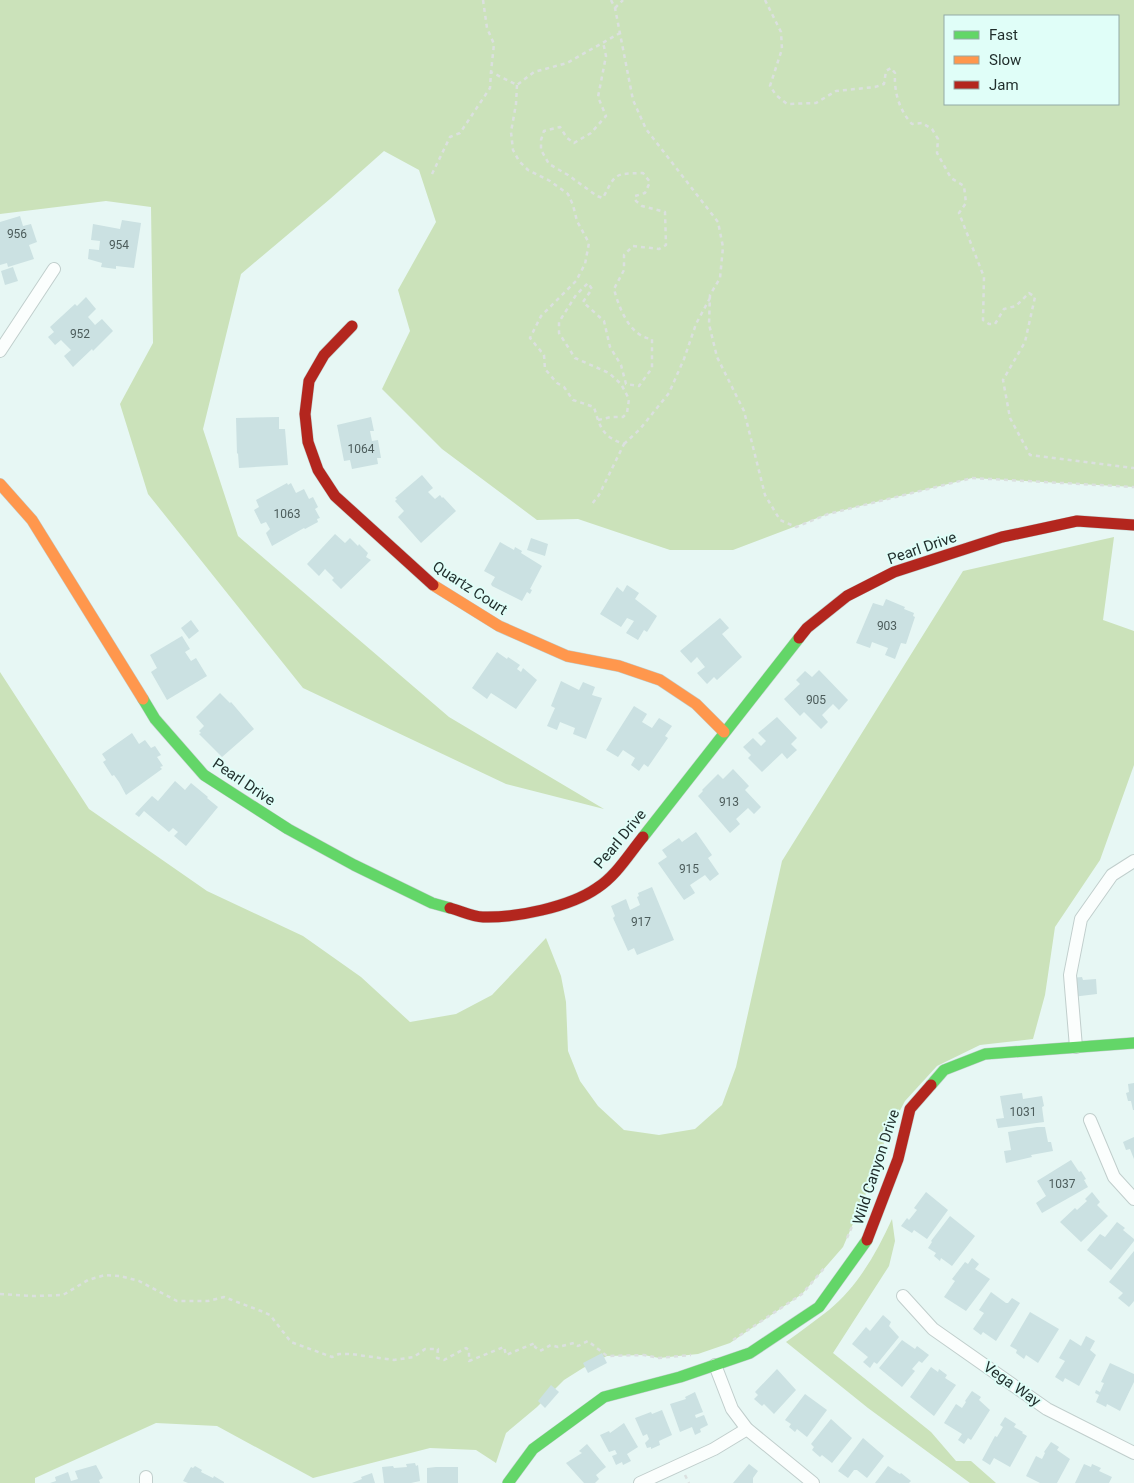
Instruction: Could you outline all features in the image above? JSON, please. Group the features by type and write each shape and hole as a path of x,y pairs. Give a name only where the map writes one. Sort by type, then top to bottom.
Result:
{"street":[{"path":"0,351 54,269"},
{"name":"Quartz Court","path":"352,326 324,355 316,367 309,382 305,414 308,442 318,470 336,496 434,586 494,624 567,656 619,666 660,680 696,704 724,732"},
{"name":"Pearl Drive","path":"0,484 32,520 155,719 204,774 288,829 354,865 432,903 482,917 524,914 576,900 592,891 616,870 807,628 847,596 894,572 1002,537 1076,521 1134,525"},
{"path":"1076,1047 1070,975 1081,919 1112,875 1134,861"},
{"name":"Wild Canyon Drive","path":"508,1483 533,1449 604,1397 680,1377 750,1352 819,1307 867,1240 898,1160 910,1109 944,1070 985,1054 1134,1043"},
{"path":"1090,1120 1114,1177 1134,1199"},
{"name":"Vega Way","path":"903,1296 933,1328 1048,1409 1134,1453"},
{"path":"715,1365 732,1409 747,1429 813,1483"},
{"path":"640,1483 714,1449 747,1429"}],"path":[{"path":"432,174 450,137 460,134 490,88 494,44 488,28 483,0"},
{"path":"592,504 624,444 669,393 684,359 696,324 720,278 723,246 718,222 646,129 633,100 615,8 611,0"},
{"path":"615,8 623,0"},
{"path":"766,0 781,32 782,49 770,86 776,95 787,104 816,103 836,91 875,87 884,84 886,72 891,68 895,73 894,85 902,113 912,124 922,123 932,129 938,139 938,153 951,178 964,186 966,203 958,213 984,277 983,320 989,324 995,324 1004,309 1016,306 1029,293 1035,297 1026,342 1003,380 1010,418 1030,455 1134,468"},
{"path":"620,33 567,63 534,72 517,85 511,132 513,150 519,161 528,170 550,181 568,194 577,221 589,243 585,264 576,282 541,316 530,338 544,355 545,369 557,383 564,387 573,400 594,407 600,424 611,439 624,444"},
{"path":"598,420 623,417 627,413 629,399 620,384 609,373 576,358 559,333 559,322 576,295 588,284 592,289 584,302 604,321 610,347 621,366 626,384 639,386 652,368 652,339 646,338 631,328 617,301 614,289 624,270 624,255 633,246 659,249 666,245 665,212 642,206 636,201 635,196 645,193 649,188 650,182 643,173 619,174 613,178 603,198 597,196 549,164 541,150 544,131 560,127 567,138 574,143 591,133 606,116 598,97 606,56 603,42"},
{"path":"491,72 517,85"},
{"path":"710,298 709,324 717,357 744,411 765,495 780,520 796,527 828,514 972,478 1134,487"},
{"path":"876,1168 884,1144"},
{"path":"847,1238 863,1202"},
{"path":"730,1343 802,1294 831,1261"},
{"path":"0,1294 64,1295 88,1280 105,1275 120,1276 139,1281 177,1301 208,1302 224,1297 270,1314 291,1342 332,1357 339,1354 350,1354 394,1360 414,1357 425,1348 438,1349 437,1358 444,1360 466,1348 469,1361 504,1347 506,1355 535,1343 535,1347 540,1351 551,1345 558,1347 574,1342 578,1346 588,1341 607,1356 644,1355 659,1358 698,1354"}],"green space":[{"path":"0,0 1134,0 1134,487 972,478 828,514 733,550 670,550 578,519 537,520 442,449 382,389 410,331 398,290 436,222 419,170 384,151 241,274 203,429 238,536 449,717 604,809 506,784 303,688 148,494 120,404 153,343 151,207 106,201 0,214"},
{"path":"1114,537 1103,620 1134,631 1134,765 1100,860 1055,927 1045,995 1033,1039 980,1045 937,1066 905,1101 886,1137 870,1184 843,1247 802,1294 730,1343 698,1354 659,1358 644,1355 607,1356 583,1368 564,1380 537,1407 506,1433 496,1463 476,1450 430,1448 313,1478 217,1426 156,1423 35,1478 35,1483 0,1483 0,672 89,809 207,891 303,936 361,977 410,1022 456,1014 492,995 546,938 561,976 566,1002 568,1051 580,1081 598,1106 624,1130 659,1135 695,1129 722,1105 736,1067 782,861 963,571"},
{"path":"892,1219 895,1241 889,1266 833,1353 931,1432 956,1461 971,1461 996,1483 970,1483 868,1408 786,1342 829,1310 849,1290 866,1268"}],"building":[{"path":"20,216 23,226 31,224 37,242 29,245 34,259 8,267 7,263 0,265 0,222"},
{"path":"122,220 141,223 134,268 116,266 116,269 101,267 102,263 88,259 89,249 99,250 100,241 91,240 93,224 120,229"},
{"path":"13,267 18,281 5,285 1,271"},
{"path":"86,297 96,309 88,317 95,325 102,319 113,331 73,367 64,356 71,350 61,340 55,345 48,337 54,332 50,327 75,304 77,306"},
{"path":"279,417 279,429 285,429 288,465 239,468 236,418"},
{"path":"371,417 374,431 370,431 372,441 378,440 381,458 377,458 378,464 352,469 350,460 344,461 337,425"},
{"path":"422,475 433,488 428,492 435,499 440,495 443,497 456,511 421,543 398,517 404,511 395,501 397,499 395,498"},
{"path":"287,483 288,485 291,483 296,493 304,489 309,499 313,497 318,507 315,509 320,518 317,519 318,522 272,546 266,533 270,529 266,522 261,524 254,510 259,507 256,500"},
{"path":"335,534 345,543 350,538 358,546 359,544 368,553 366,557 371,560 341,589 325,569 319,576 307,564"},
{"path":"531,538 548,544 545,556 527,550"},
{"path":"500,542 514,550 515,547 522,551 521,553 542,566 530,589 532,590 530,594 527,592 522,601 492,586 491,584 495,577 484,571"},
{"path":"627,585 639,593 635,599 657,616 647,632 644,630 638,640 626,633 634,621 627,618 621,627 600,614 617,587 623,592"},
{"path":"886,599 905,607 904,609 914,613 913,616 915,617 906,644 901,643 895,659 885,655 888,648 872,642 870,648 856,643 873,603 883,606"},
{"path":"720,618 729,628 722,634 742,657 717,680 714,677 707,684 697,673 705,667 697,657 691,663 680,651"},
{"path":"191,620 199,631 189,639 181,628"},
{"path":"182,636 190,649 185,652 191,661 196,658 207,676 167,700 151,672 157,668 150,655"},
{"path":"497,652 520,665 517,669 521,672 523,668 537,680 516,709 491,693 487,699 472,688"},
{"path":"819,670 848,700 839,710 833,704 822,715 828,722 821,729 804,712 800,716 784,699 800,684 796,680 805,671 812,677"},
{"path":"561,681 579,690 583,682 595,687 592,695 602,698 586,739 573,734 575,728 560,722 557,730 547,726 555,708 551,706"},
{"path":"220,693 231,702 254,729 222,757 199,734 201,733 199,731 204,726 196,717"},
{"path":"634,706 647,714 642,722 652,728 659,718 672,726 665,736 668,738 648,767 644,764 639,771 631,765 635,758 623,750 618,757 606,750"},
{"path":"777,717 797,738 791,744 797,750 787,759 782,753 762,772 748,758 751,755 743,747 753,738 761,746 766,741 758,733"},
{"path":"132,733 139,744 145,740 151,748 155,746 161,755 157,757 163,766 160,767 162,769 126,795 119,782 114,775 112,776 103,762 106,760 102,754"},
{"path":"733,769 749,786 745,790 761,807 754,814 748,808 736,819 740,824 730,833 698,796 718,774 723,779"},
{"path":"175,781 185,790 191,783 218,807 186,846 174,836 178,832 173,828 169,832 144,811 139,817 135,814 152,796 158,801"},
{"path":"696,832 712,855 708,858 719,874 710,881 705,875 690,885 695,893 684,900 658,863 667,857 662,850 679,838 682,842"},
{"path":"652,887 674,940 637,955 634,948 628,951 613,918 615,916 611,906 626,899 630,910 640,905 637,897 639,896 638,893"},
{"path":"1082,977 1083,980 1096,979 1097,994 1072,997 1071,978"},
{"path":"1134,1083 1133,1110 1131,1101 1128,1101 1126,1093 1129,1092 1128,1084"},
{"path":"1022,1093 1023,1099 1042,1096 1044,1122 998,1128 996,1119 1004,1118 1000,1096"},
{"path":"1045,1127 1048,1142 1051,1142 1053,1151 1031,1155 1032,1157 1006,1163 1004,1151 1011,1150 1008,1132"},
{"path":"1134,1137 1134,1159 1130,1149 1126,1150 1123,1142"},
{"path":"1071,1160 1079,1172 1081,1171 1088,1187 1042,1213 1036,1203 1046,1196 1037,1181"},
{"path":"926,1192 948,1210 927,1239 914,1230 912,1233 901,1226 917,1210 914,1208"},
{"path":"1092,1192 1100,1202 1097,1205 1108,1216 1081,1242 1060,1222 1075,1208 1077,1210 1087,1201 1085,1199"},
{"path":"950,1216 975,1236 952,1266 941,1258 940,1261 934,1256 936,1253 928,1248"},
{"path":"1117,1222 1125,1228 1123,1230 1134,1241 1111,1270 1087,1250 1100,1234 1105,1237"},
{"path":"1134,1251 1134,1301 1129,1307 1118,1298 1123,1293 1109,1282"},
{"path":"972,1258 979,1264 975,1269 990,1279 966,1311 944,1297 955,1281 952,1279 965,1262 968,1264"},
{"path":"991,1292 1006,1303 1012,1298 1020,1303 996,1341 983,1332 981,1335 973,1329 984,1313 979,1310"},
{"path":"1030,1312 1059,1329 1038,1363 1026,1355 1024,1359 1016,1353 1017,1350 1010,1346"},
{"path":"883,1315 891,1322 889,1326 899,1337 877,1364 874,1362 870,1368 863,1362 868,1357 852,1344 866,1327 870,1331"},
{"path":"1086,1336 1095,1341 1090,1350 1096,1355 1079,1386 1065,1378 1063,1382 1055,1377 1065,1361 1059,1358 1070,1339 1081,1346"},
{"path":"902,1340 915,1349 917,1346 929,1355 922,1363 919,1361 912,1369 915,1371 902,1387 879,1368"},
{"path":"602,1353 607,1363 588,1373 583,1363"},
{"path":"1110,1363 1134,1374 1134,1382 1120,1411 1107,1404 1106,1407 1096,1402 1099,1395 1095,1393 1096,1390 1100,1392 1104,1383 1101,1382"},
{"path":"931,1367 938,1372 939,1369 947,1375 945,1378 956,1385 934,1416 910,1397"},
{"path":"777,1369 796,1390 774,1414 764,1404 762,1406 754,1399 758,1395 755,1392"},
{"path":"551,1385 559,1392 545,1408 538,1401"},
{"path":"972,1391 981,1397 979,1400 990,1410 971,1440 968,1438 964,1444 958,1440 962,1434 944,1423 956,1404 962,1408"},
{"path":"695,1392 703,1412 695,1415 696,1418 704,1415 708,1425 700,1429 701,1432 695,1435 692,1427 680,1432 670,1404 686,1399 685,1397"},
{"path":"805,1394 827,1410 807,1437 797,1429 795,1432 789,1427 791,1424 785,1420"},
{"path":"662,1410 672,1435 659,1441 660,1445 651,1449 651,1447 647,1448 645,1443 649,1439 647,1434 643,1436 635,1418"},
{"path":"1005,1417 1016,1424 1014,1427 1027,1436 1010,1467 994,1458 990,1465 982,1460 995,1436 997,1437 1003,1427 1000,1425"},
{"path":"831,1419 852,1438 832,1463 822,1455 820,1457 812,1450 814,1447 811,1444"},
{"path":"624,1423 638,1447 627,1454 631,1461 623,1465 622,1462 616,1465 612,1456 617,1454 615,1450 609,1452 600,1435 609,1431 610,1433"},
{"path":"863,1438 884,1456 867,1478 857,1470 854,1470 848,1478 838,1471"},
{"path":"1051,1442 1059,1447 1057,1450 1070,1459 1057,1483 1040,1483 1026,1476 1036,1456 1042,1459 1044,1452"},
{"path":"587,1444 606,1467 596,1475 599,1479 595,1483 584,1483 566,1463 582,1453 579,1451"},
{"path":"415,1463 416,1466 418,1465 420,1481 384,1483 382,1467 407,1467 406,1464"},
{"path":"749,1464 758,1471 753,1478 753,1483 733,1483"},
{"path":"1084,1464 1091,1467 1092,1464 1101,1468 1099,1471 1112,1477 1109,1483 1075,1483"},
{"path":"96,1465 103,1478 99,1480 100,1483 50,1483 56,1481 55,1477 68,1472 71,1481 78,1479 75,1471"},
{"path":"195,1466 202,1470 201,1472 213,1478 214,1476 224,1483 188,1483 183,1481 191,1467"},
{"path":"888,1466 911,1481 909,1483 875,1483"},
{"path":"458,1467 458,1483 427,1483 427,1468"},
{"path":"372,1473 375,1483 352,1483 362,1479 361,1477"}],"traffic: fast":[{"path":"643,837 799,638"},
{"path":"143,699 155,719 204,775 288,829 354,865 432,903 450,908"},
{"path":"931,1085 944,1070 985,1054 1134,1043"},
{"path":"508,1483 533,1449 604,1397 680,1377 750,1353 819,1307 867,1240"}],"traffic: slow":[{"path":"0,484 32,520 143,699"},
{"path":"433,585 499,626 567,656 619,666 660,680 696,704 724,732"}],"traffic: jam":[{"path":"352,326 324,355 309,381 305,414 308,442 318,470 335,496 433,585"},
{"path":"799,638 807,628 847,596 894,572 1002,537 1077,521 1134,525"},
{"path":"450,908 475,916 496,917 542,910 572,901 586,895 604,883 643,837"},
{"path":"867,1240 898,1159 910,1109 931,1085"}]}
